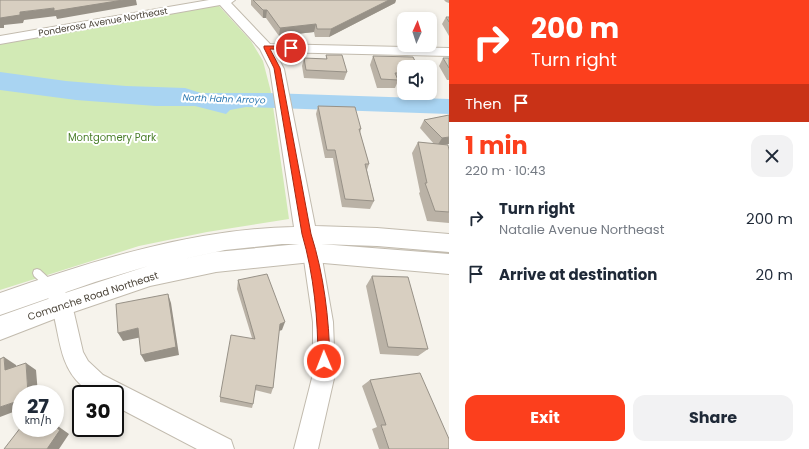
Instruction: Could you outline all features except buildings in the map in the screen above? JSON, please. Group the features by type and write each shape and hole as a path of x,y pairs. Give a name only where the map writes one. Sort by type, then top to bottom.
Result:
{"street":[{"name":"Ponderosa Avenue Northeast","path":"0,40 226,1"},
{"path":"226,1 266,48 277,68 286,113 323,322 324,374 306,449"},
{"path":"266,48 449,52"},
{"name":"Comanche Road Northeast","path":"0,304 50,288 150,276 216,262 269,256 343,234 449,242"},
{"name":"Comanche Road Northeast","path":"309,244 449,264"},
{"path":"50,288 70,347 79,367 95,383 222,449"},
{"name":"Comanche Road Northeast","path":"0,328 50,288"}],"green space":[{"name":"Montgomery Park","path":"219,6 251,41 263,61 271,92 289,219 207,232 139,246 0,290 0,44"}],"water":[{"name":"North Hahn Arroyo","path":"0,72 66,81 126,86 185,88 201,93 268,93 397,97 397,100 449,99 449,114 246,107 230,110 226,114 195,106 156,106 76,100 0,90"}],"route":[{"path":"291,48 266,48 277,68 306,234 312,253 323,322 324,361"}]}
